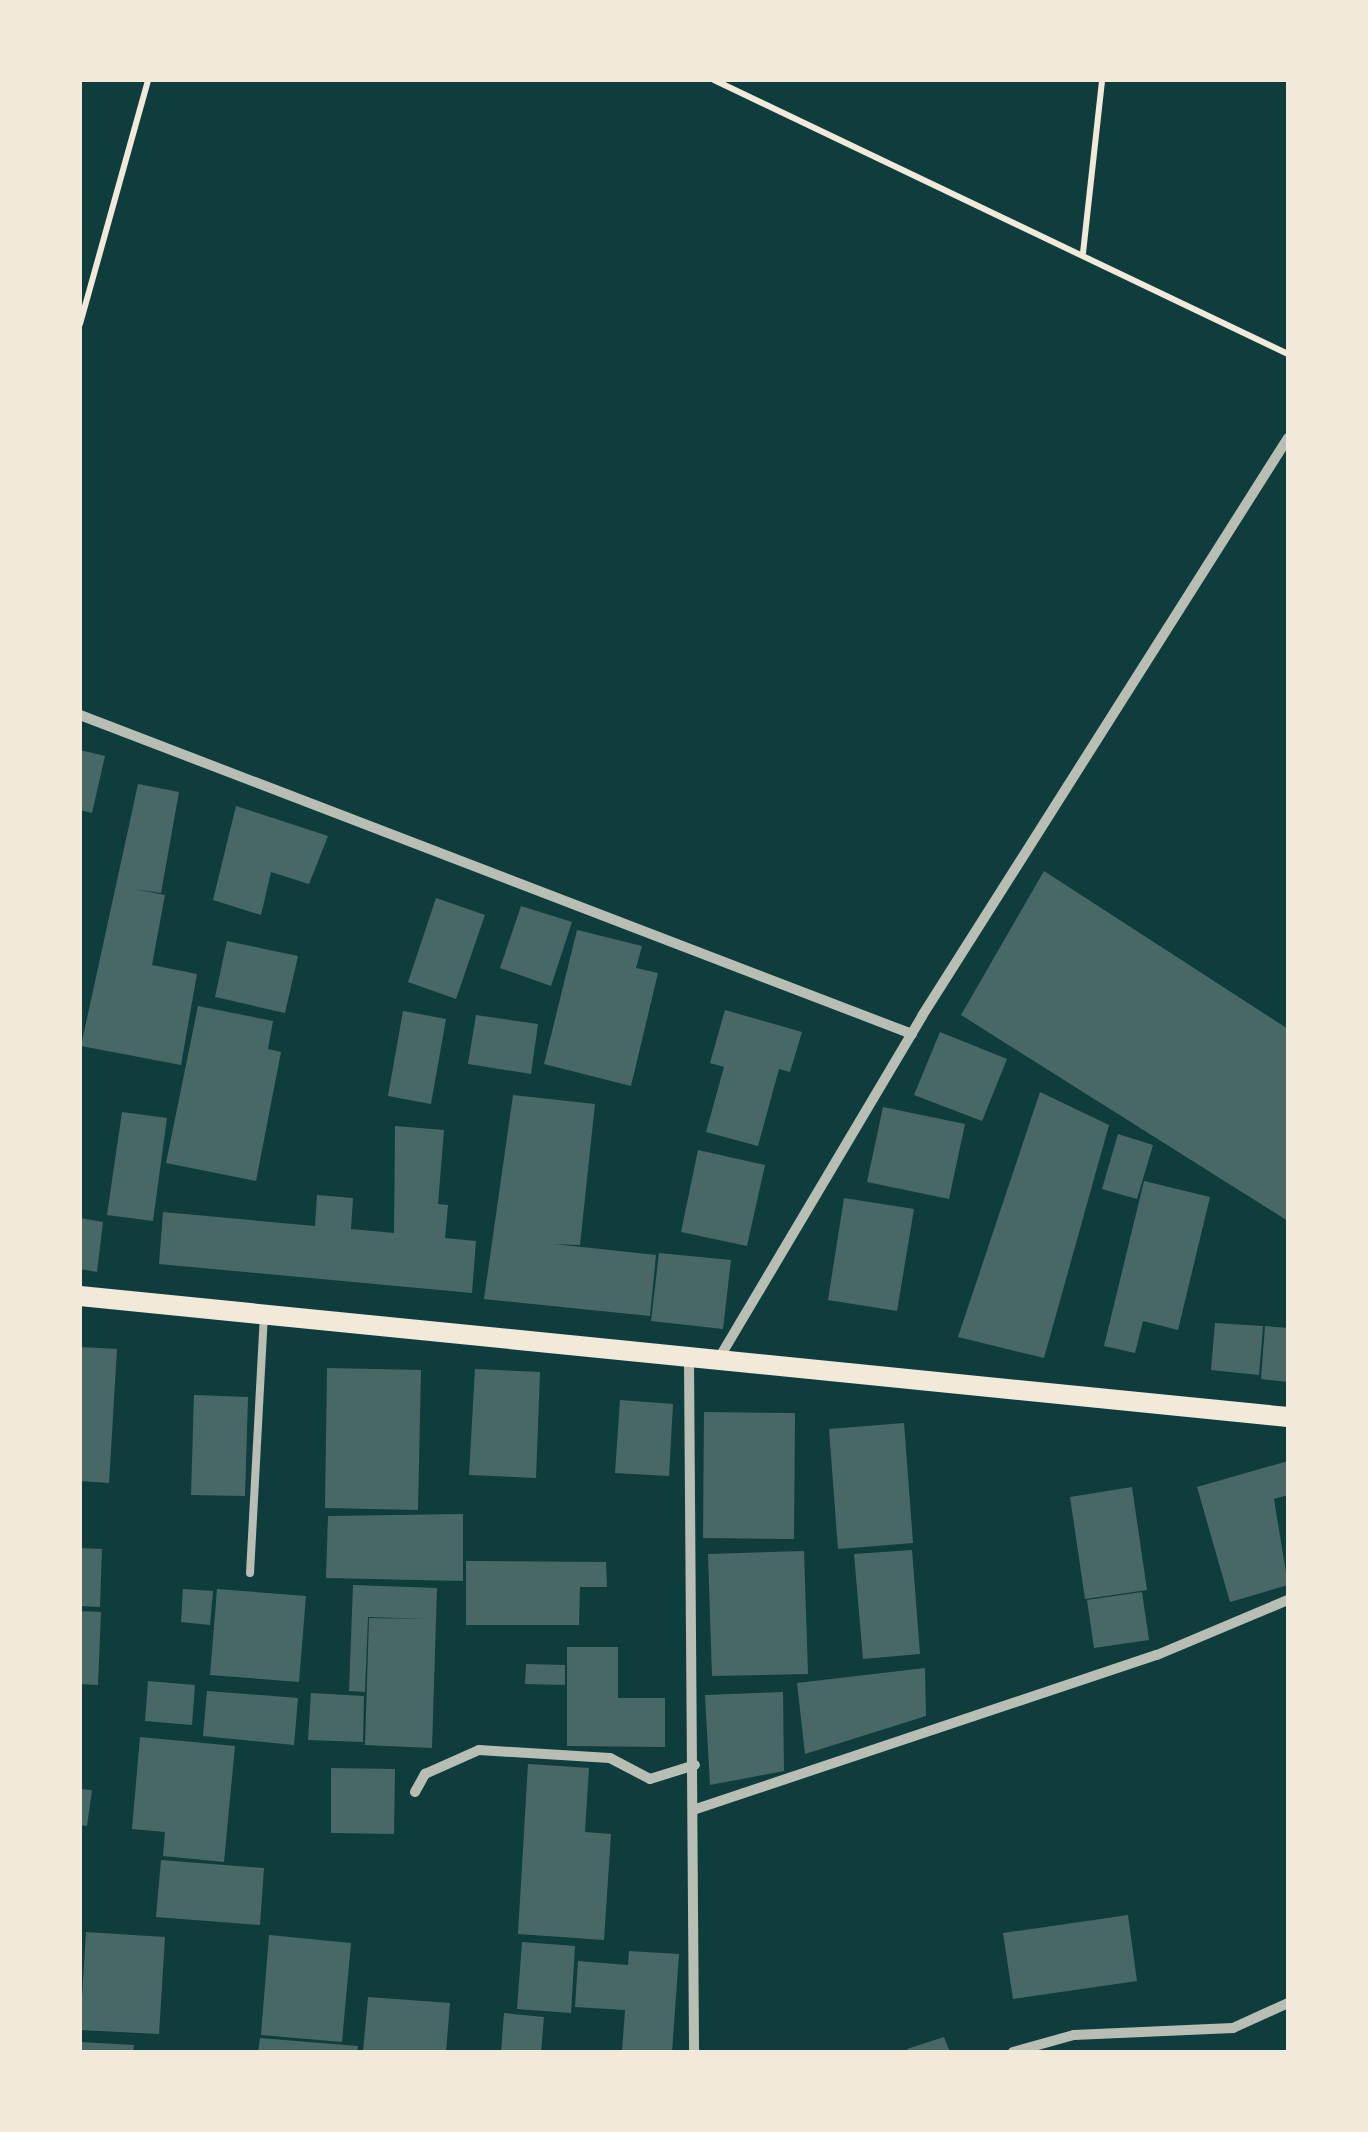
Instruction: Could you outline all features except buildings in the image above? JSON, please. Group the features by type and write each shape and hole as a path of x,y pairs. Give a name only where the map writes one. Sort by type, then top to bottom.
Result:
{"main road":[{"path":"80,1296 714,1367 1288,1417"}],"street":[{"path":"714,1367 912,1034 1288,438"},
{"path":"80,715 912,1034"},
{"path":"689,1362 696,1809 694,2052"},
{"path":"696,1809 1157,1655 1288,1600"},
{"path":"415,1792 425,1774 479,1750 610,1758 650,1779 695,1765"},
{"path":"1013,2052 1074,2036 1232,2028 1288,2003"}],"lane":[{"path":"250,1573 264,1317"}],"path":[{"path":"80,324 148,80"},
{"path":"714,80 1288,354"},
{"path":"1083,253 1102,80"}]}
